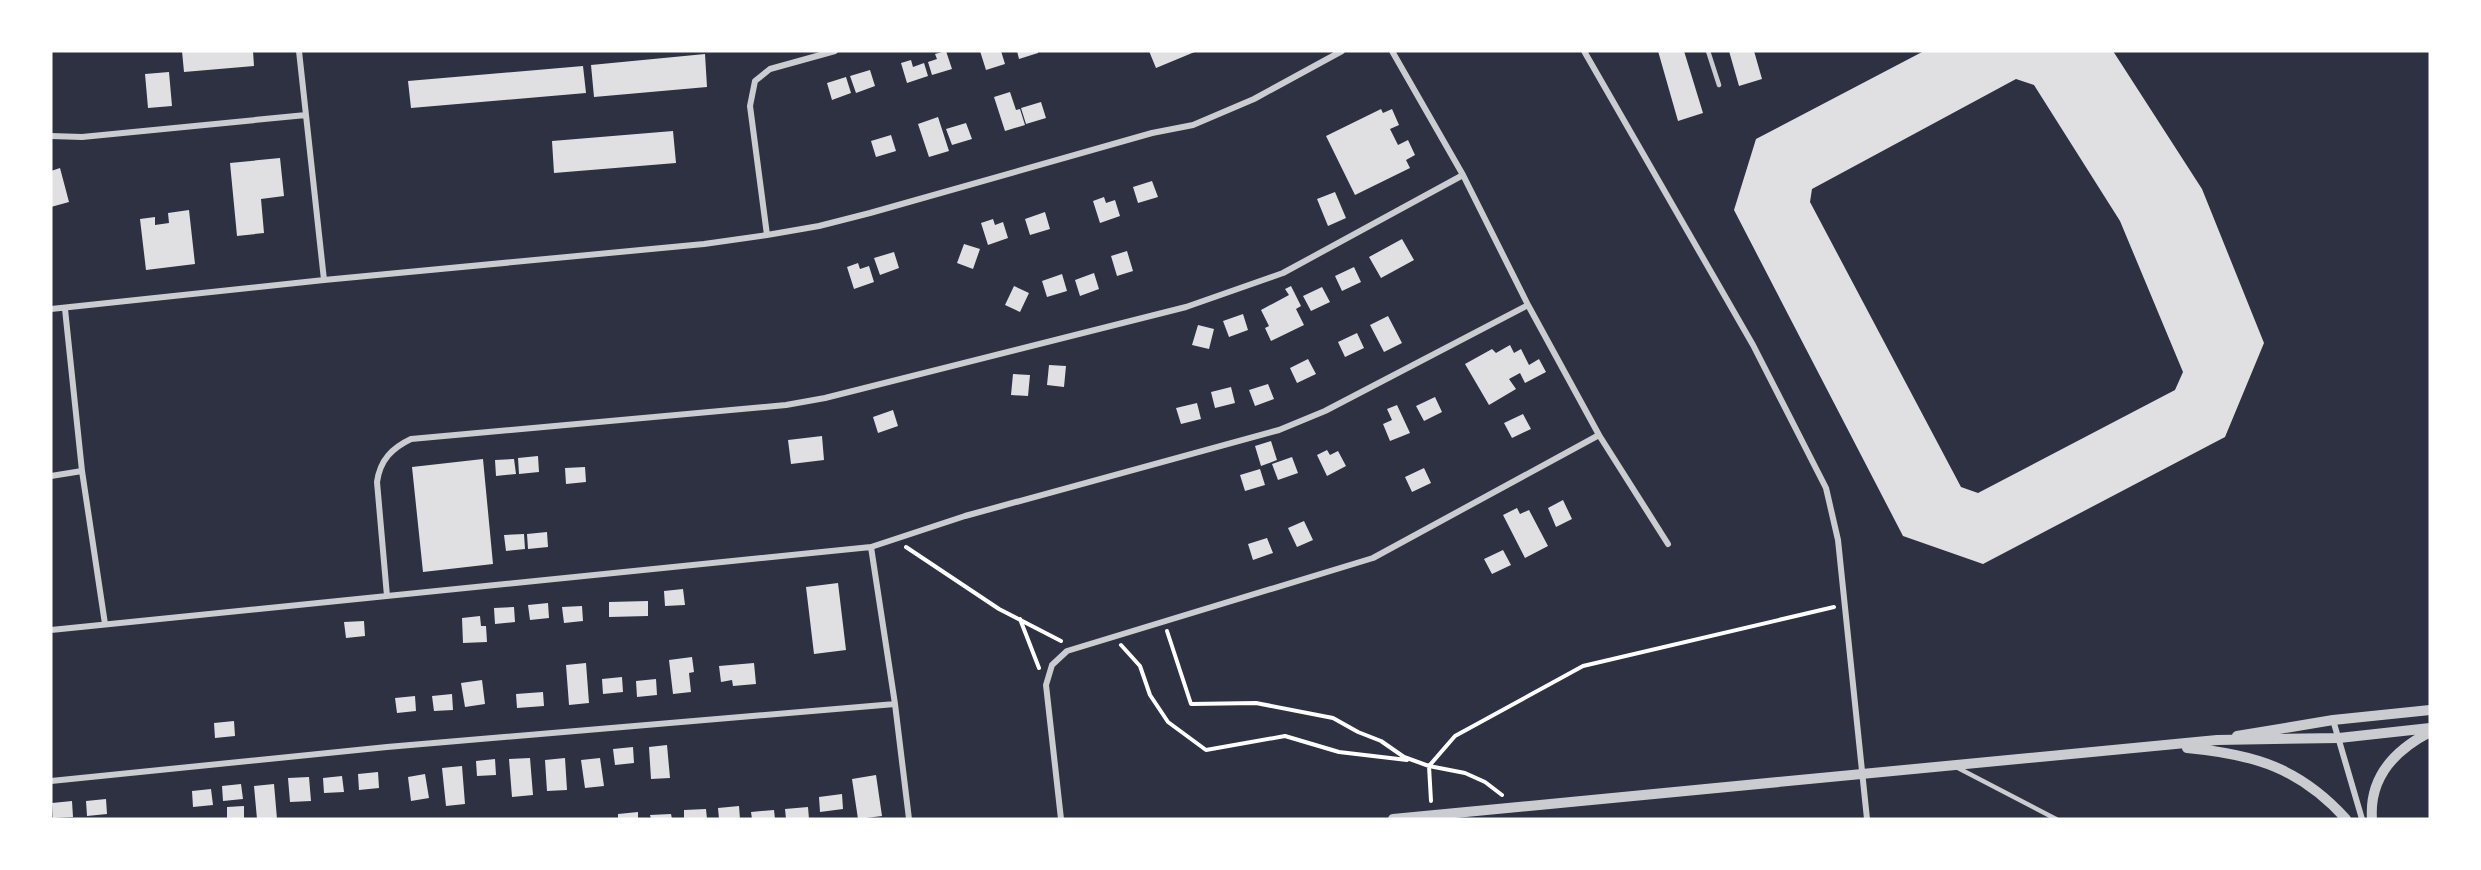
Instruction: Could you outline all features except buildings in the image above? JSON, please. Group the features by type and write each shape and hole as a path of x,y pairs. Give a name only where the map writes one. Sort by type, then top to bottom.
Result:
{"street":[{"path":"299,51 324,280"},
{"path":"767,235 750,106 755,81 770,69 835,51"},
{"path":"51,309 324,280 704,244 819,226 1152,133 1193,125 1254,99 1342,51"},
{"path":"1392,51 1463,175 1528,305 1599,435 1668,543"},
{"path":"1584,51 1754,345 1818,470 1834,513 1846,604 1867,819"},
{"path":"51,136 81,137 306,115"},
{"path":"387,596 377,482 379,468 398,445 411,439 786,405 825,398 1186,307 1235,291 1283,273 1463,175"},
{"path":"51,630 871,547 965,516 1279,430 1325,411 1528,305"},
{"path":"65,309 82,471 105,624"},
{"path":"1061,819 1046,685 1052,665 1067,651 1373,558 1599,435"},
{"path":"51,476 82,471"},
{"path":"871,547 895,704 909,819"},
{"path":"51,781 387,747 895,704"},
{"path":"1393,819 2217,740 2333,720 2430,710"},
{"path":"2333,720 2362,819"},
{"path":"2217,740 2339,738 2430,730"},
{"path":"2372,819 2377,783 2384,767 2410,742 2430,730"},
{"path":"2159,746 2225,752 2264,763 2313,786 2346,819"}],"lane":[{"path":"1708,51 1719,85"},
{"path":"1953,766 2056,819"}],"path":[{"path":"895,539 999,609 1075,649"},
{"path":"1432,816 1429,766 1455,736 1583,666 1846,604"},
{"path":"1020,619 1046,685"},
{"path":"1165,623 1191,704 1256,703 1333,718 1358,732 1381,741 1414,761"},
{"path":"1113,637 1140,666 1150,695 1168,722 1206,750 1285,736 1339,752 1414,761 1429,766 1448,768 1485,782 1520,808"}]}
